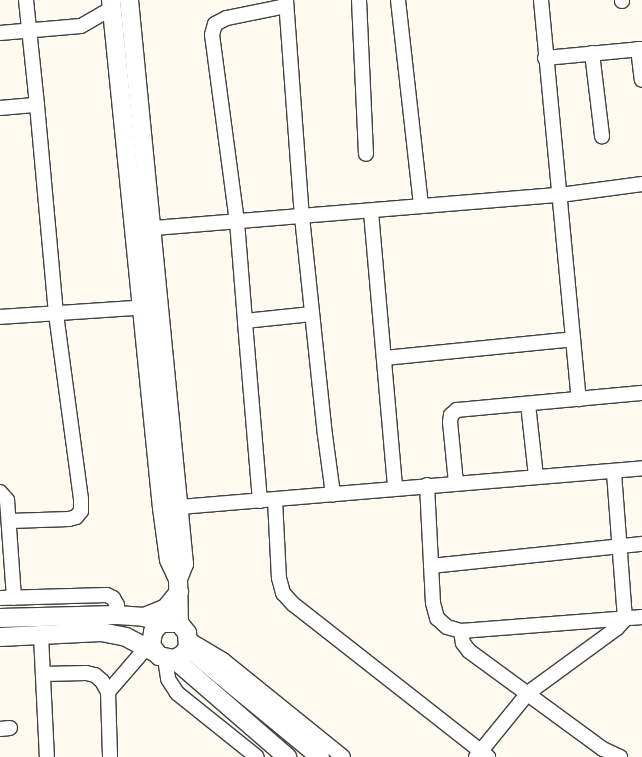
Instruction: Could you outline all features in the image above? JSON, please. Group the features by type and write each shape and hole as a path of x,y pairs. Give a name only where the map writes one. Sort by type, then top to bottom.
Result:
{"street":[{"path":"10,521 69,519 76,517 81,511 81,499 56,314 26,0"},
{"path":"129,0 142,229 141,308 170,508 184,564 170,623 153,632 152,645 169,651 320,757"},
{"path":"359,0 366,154"},
{"path":"398,0 421,205"},
{"path":"541,0 545,58 579,399"},
{"path":"260,501 237,222 212,35 215,24 227,18 286,3 302,217 334,494"},
{"path":"0,33 29,32 81,26 111,4 142,229 158,306 170,508"},
{"path":"545,58 640,49 642,80"},
{"path":"592,53 602,136"},
{"path":"0,108 37,105"},
{"path":"142,229 371,212 421,205 560,195 642,184"},
{"path":"371,212 395,488"},
{"path":"0,317 158,306"},
{"path":"245,321 312,314"},
{"path":"384,358 573,339"},
{"path":"456,483 450,422 451,416 457,410 642,393"},
{"path":"528,404 536,477"},
{"path":"170,508 642,468"},
{"path":"275,500 279,578 283,593 293,604 482,755 528,694 617,628 625,619 614,471"},
{"path":"427,485 433,603 437,618 447,627 461,632 642,617"},
{"path":"0,492 7,500 10,521 14,598"},
{"path":"431,566 642,544"},
{"path":"144,617 166,608 179,585"},
{"path":"0,598 107,595 113,598 117,605 117,615"},
{"path":"0,618 117,615 144,617 185,628 169,651 108,692"},
{"path":"0,637 101,632 126,637 169,651 222,660 343,757"},
{"path":"461,632 463,644 469,651 603,749 620,757"},
{"path":"41,636 47,757"},
{"path":"169,651 168,679 177,693 257,757"},
{"path":"169,651 287,757"},
{"path":"43,674 86,673 95,675 102,681 108,692 110,757"}]}
